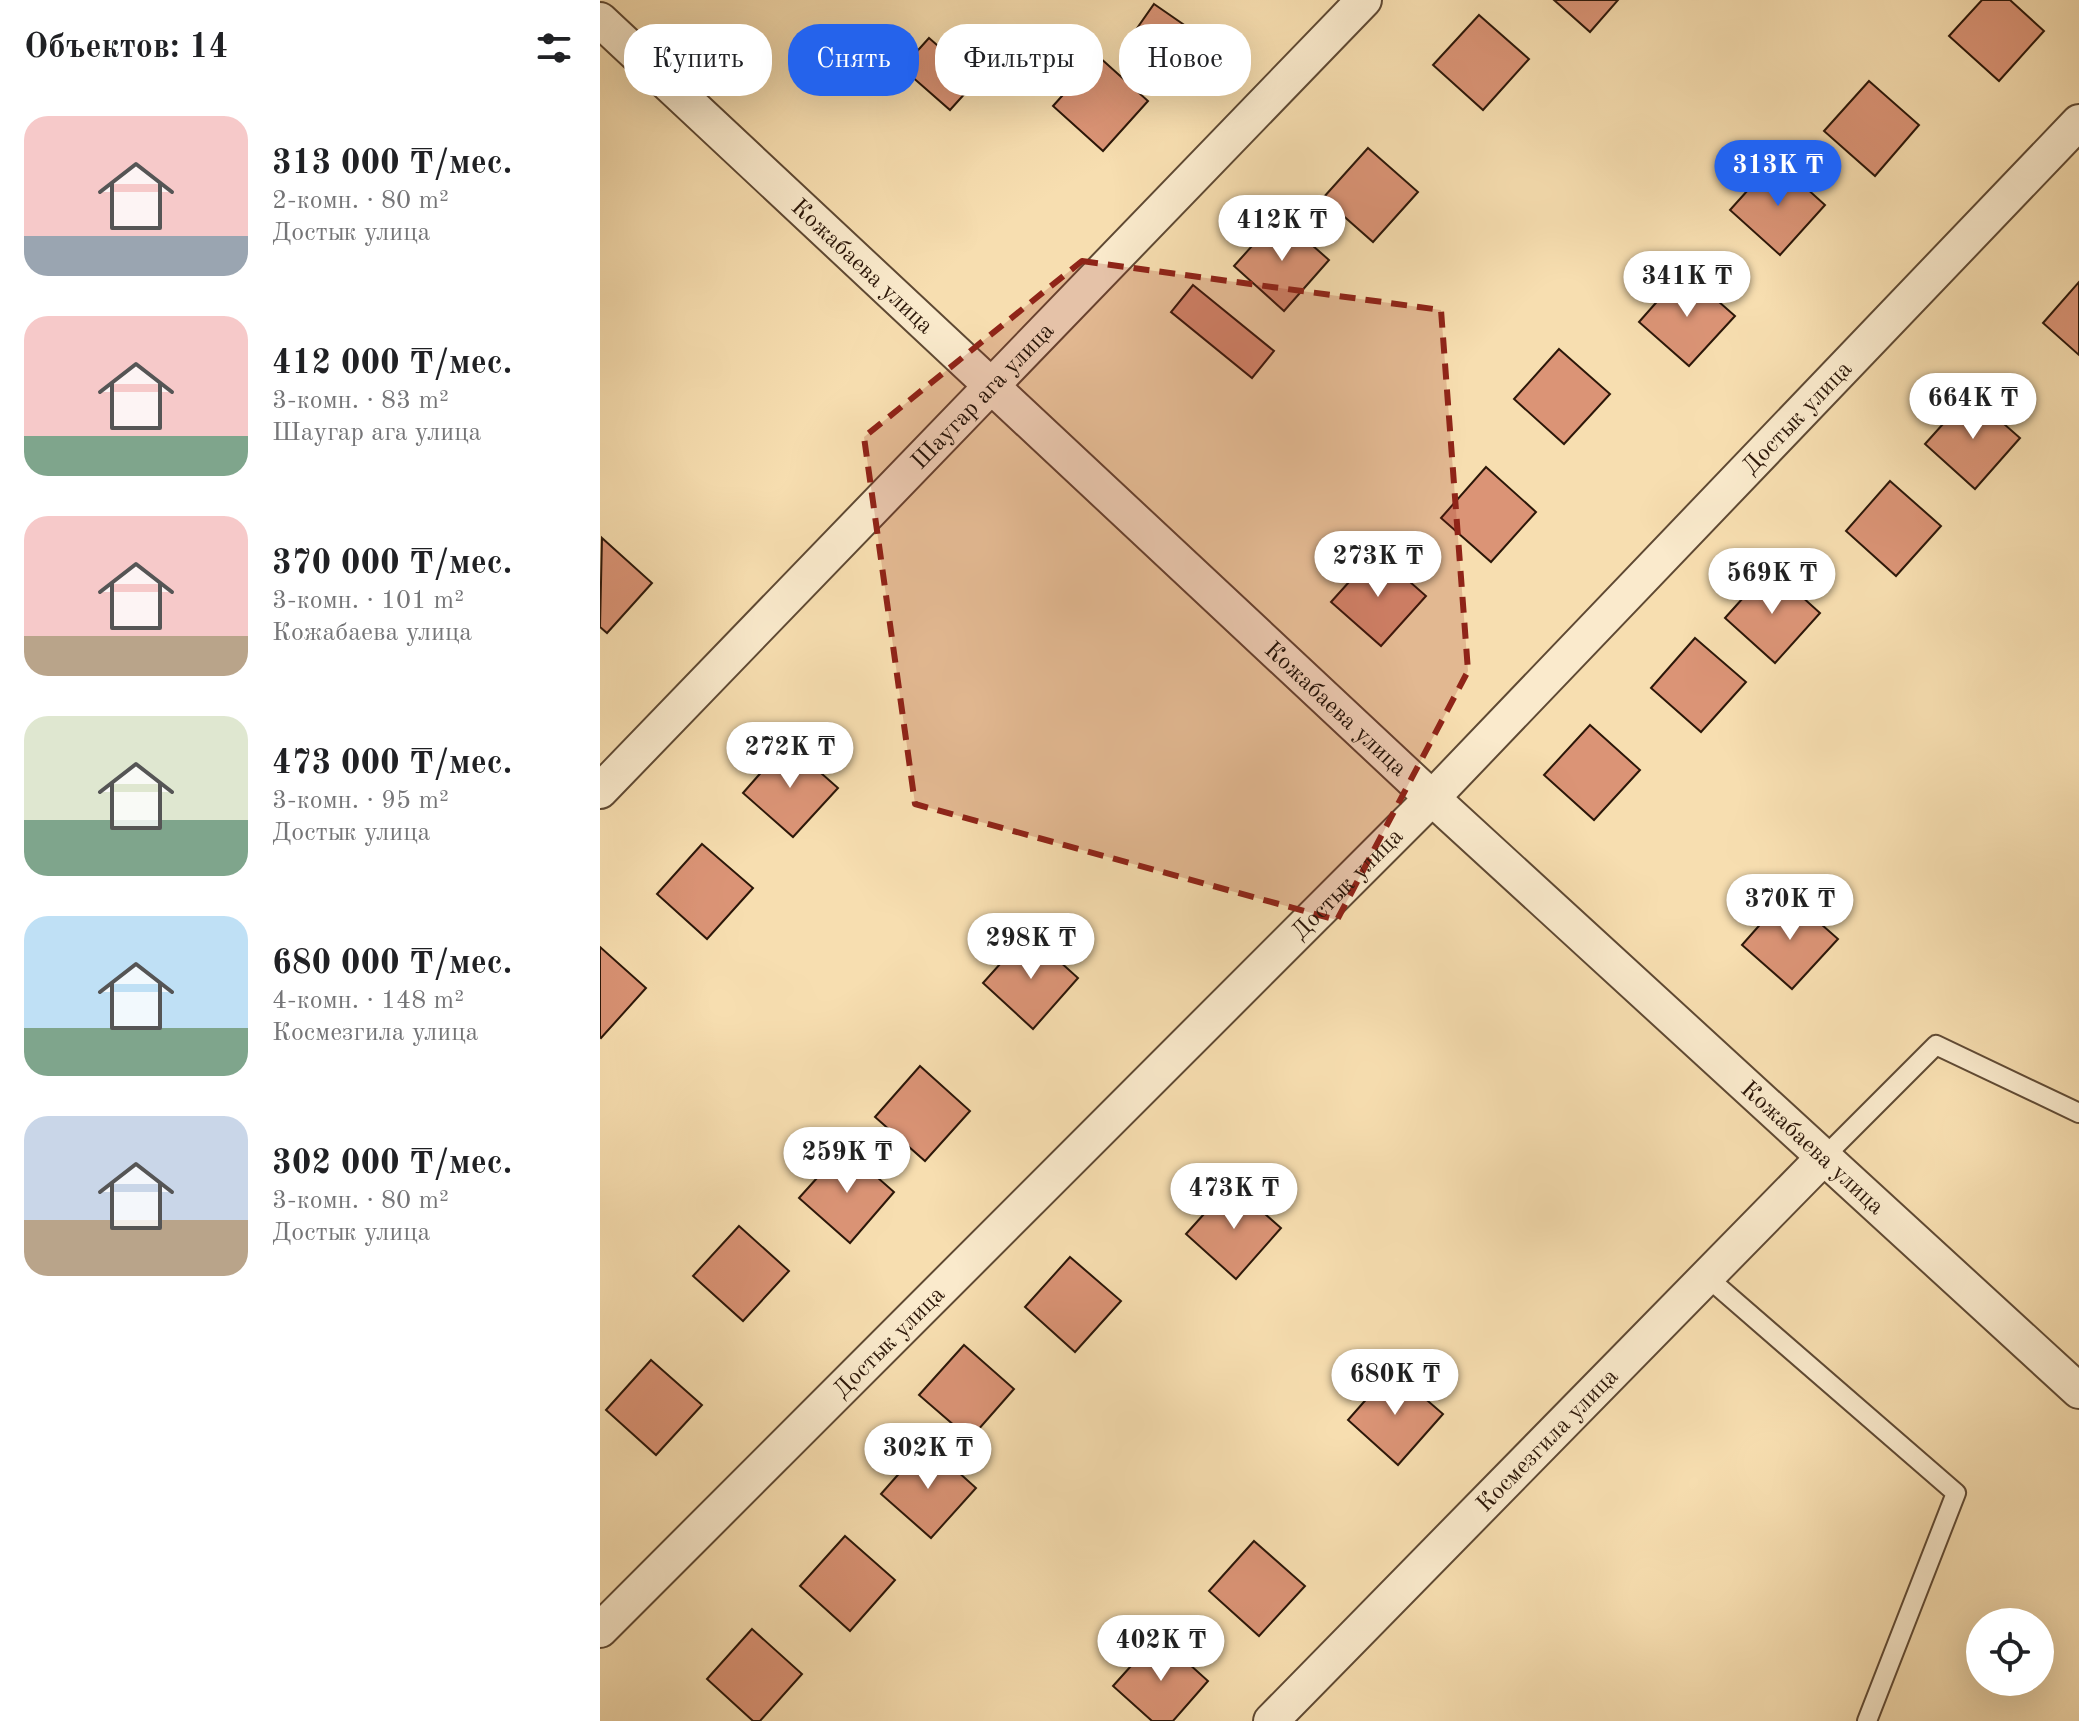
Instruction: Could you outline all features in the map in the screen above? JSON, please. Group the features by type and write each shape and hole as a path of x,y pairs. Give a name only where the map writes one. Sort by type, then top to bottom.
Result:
{"street":[{"name":"Шаугар ага улица","path":"600,791 1364,0"},
{"name":"Кожабаева улица","path":"600,20 1432,798 2079,1391"},
{"name":"Достык улица","path":"600,1630 1432,798 2079,122"},
{"name":"Космезгила улица","path":"1271,1721 1824,1157"}],"lane":[{"path":"1824,1157 1936,1045 2079,1113"},
{"path":"1707,1277 1956,1493 1867,1721"}],"highlighted area":[{"path":"1082,261 1441,310 1468,671 1337,920 915,804 864,437"}],"building":[{"path":"1554,0 1618,0 1590,32"},
{"path":"1982,0 2010,0 2044,31 1999,81 1949,36"},
{"path":"1154,4 1183,24 1140,24"},
{"path":"1479,15 1529,59 1483,110 1433,65"},
{"path":"929,38 935,43 935,96 963,96 950,110 919,83 919,49"},
{"path":"1103,60 1119,75 1119,96 1142,96 1148,101 1103,151 1053,106 1062,96 1103,96"},
{"path":"1869,81 1919,125 1875,176 1824,131"},
{"path":"1368,148 1418,192 1373,242 1323,198"},
{"path":"1775,160 1825,205 1780,255 1730,210"},
{"path":"1279,216 1329,260 1284,311 1234,266"},
{"path":"1684,271 1735,316 1689,366 1639,322"},
{"path":"2079,282 2079,355 2043,323"},
{"path":"1193,285 1274,351 1252,378 1171,312"},
{"path":"1559,349 1610,394 1564,444 1514,399"},
{"path":"1970,394 2020,438 1975,489 1925,444"},
{"path":"1486,467 1536,512 1491,562 1441,518"},
{"path":"1890,481 1941,526 1896,576 1846,531"},
{"path":"602,538 652,583 607,633 600,627"},
{"path":"1376,552 1426,596 1381,646 1331,602"},
{"path":"1770,568 1820,613 1775,663 1725,618"},
{"path":"1695,638 1746,682 1701,732 1651,688"},
{"path":"1590,725 1640,770 1594,820 1544,775"},
{"path":"787,743 838,788 793,837 743,793"},
{"path":"702,844 753,888 707,939 657,894"},
{"path":"1787,894 1838,939 1792,989 1742,945"},
{"path":"1028,933 1078,978 1033,1029 983,983"},
{"path":"600,947 646,988 601,1038 600,1037"},
{"path":"920,1066 970,1111 925,1161 875,1117"},
{"path":"844,1148 894,1192 850,1243 799,1198"},
{"path":"1231,1184 1281,1228 1236,1279 1186,1234"},
{"path":"739,1226 789,1271 743,1321 693,1276"},
{"path":"1070,1257 1121,1301 1075,1352 1025,1307"},
{"path":"964,1345 1014,1389 970,1439 919,1395"},
{"path":"651,1360 702,1405 656,1455 606,1410"},
{"path":"1392,1370 1443,1414 1398,1465 1348,1420"},
{"path":"926,1443 976,1488 931,1538 881,1494"},
{"path":"845,1536 895,1580 850,1631 800,1586"},
{"path":"1254,1541 1305,1586 1259,1636 1209,1591"},
{"path":"752,1629 802,1674 760,1721 753,1721 707,1679"},
{"path":"1158,1636 1208,1681 1173,1721 1152,1721 1113,1686"}]}
